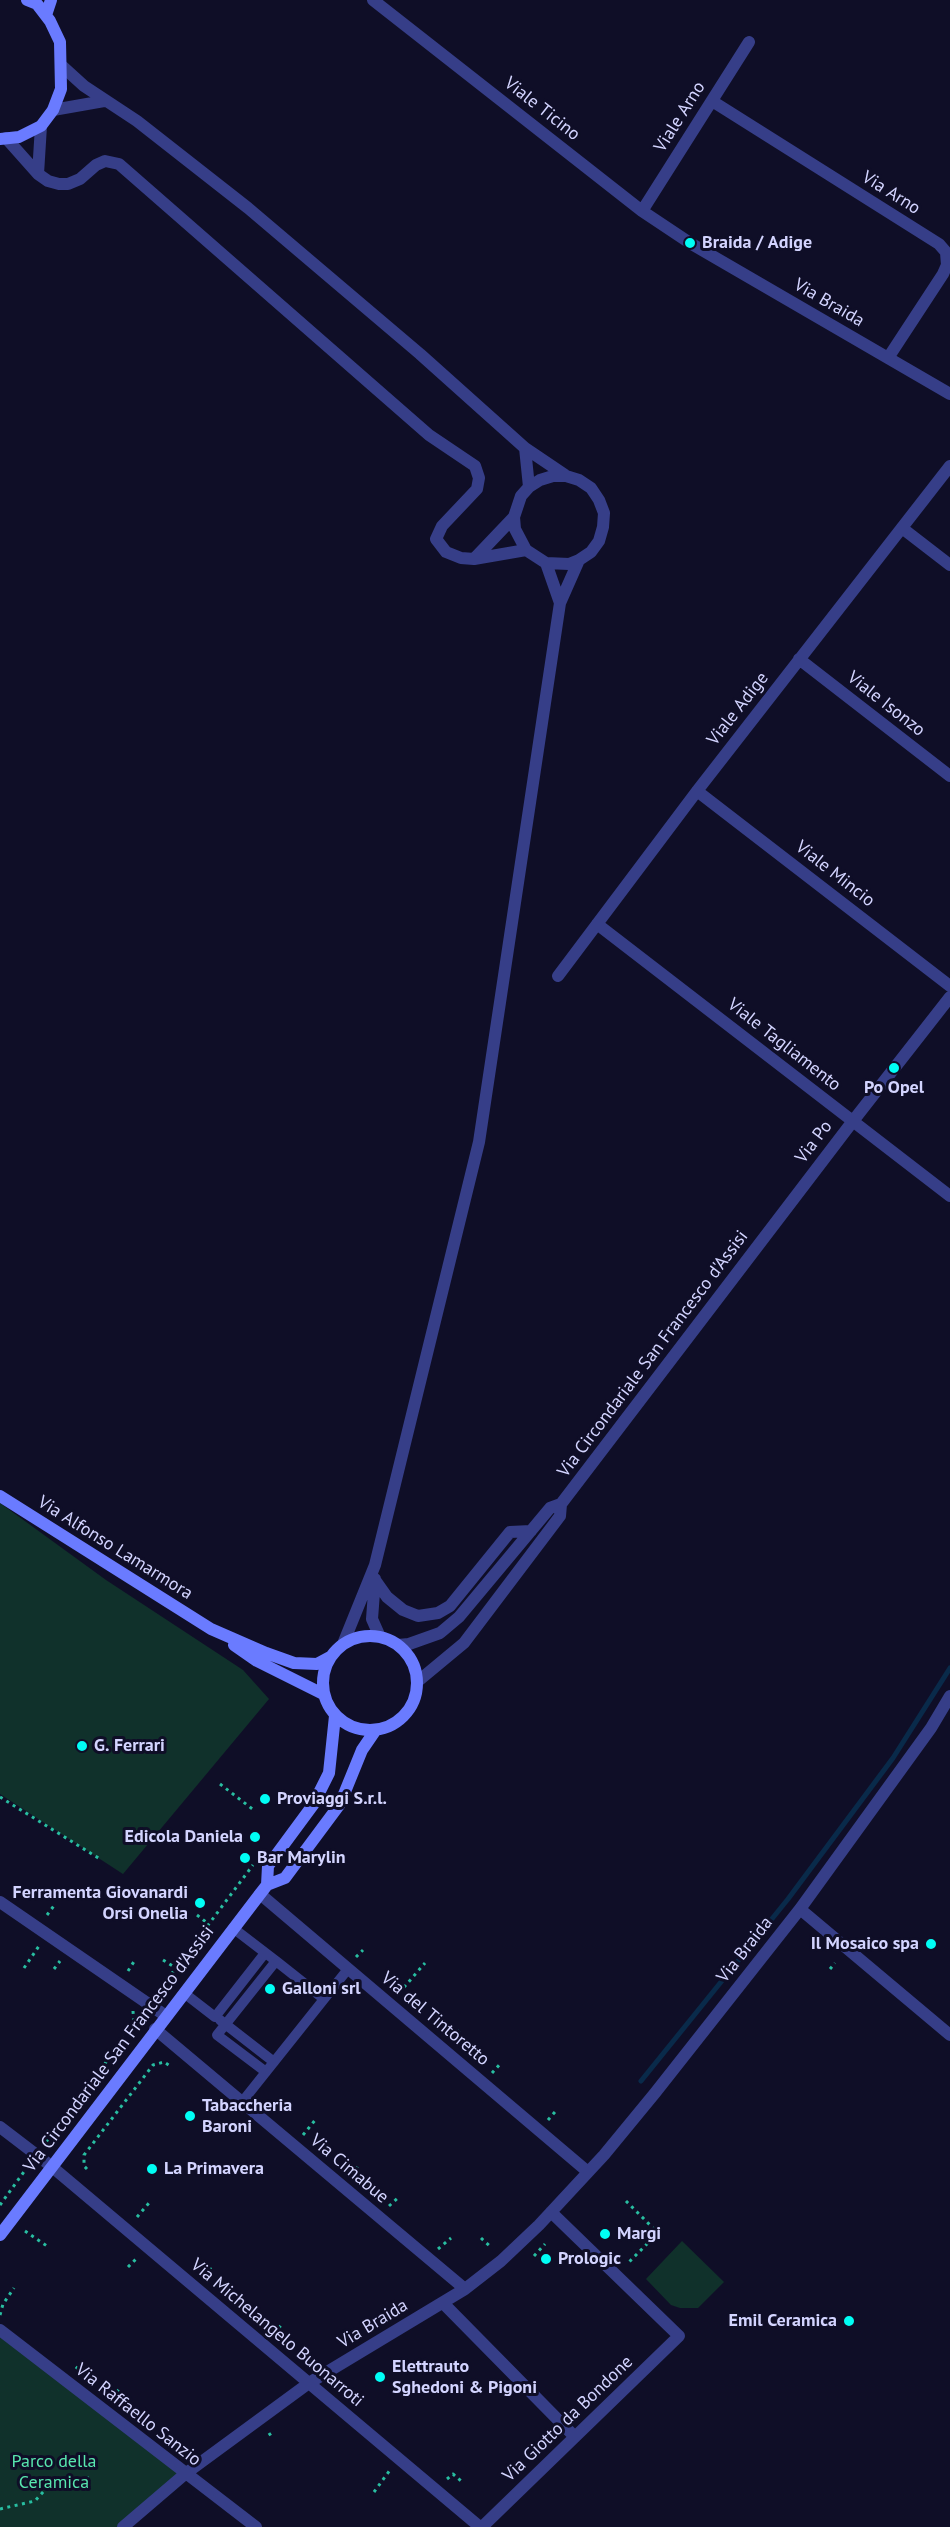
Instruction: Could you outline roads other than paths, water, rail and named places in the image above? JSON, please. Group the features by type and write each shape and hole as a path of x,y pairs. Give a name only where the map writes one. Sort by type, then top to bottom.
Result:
{"street":[{"path":"3,139 19,137 41,126 53,110 61,89 60,42 46,15 37,4 27,0"},
{"path":"46,15 51,0"},
{"name":"Viale Ticino","path":"373,0 642,211 690,243"},
{"name":"Viale Arno","path":"642,211 749,42"},
{"path":"62,66 84,86 137,121 248,208 420,354 525,448 566,476"},
{"path":"53,110 104,101"},
{"name":"Via Arno","path":"712,101 939,244 946,252 947,265 943,274 888,358"},
{"path":"38,174 41,126"},
{"path":"3,139 48,181 68,184 80,179 96,165 105,161 119,164 429,435 471,462 478,472 477,489 442,526 436,539 446,552 460,558 474,559 526,550"},
{"name":"Via Braida","path":"690,243 950,394"},
{"path":"525,448 529,487"},
{"name":"Viale Adige","path":"558,976 697,791 950,466"},
{"path":"474,559 514,517 521,496 540,480 553,476 566,476 579,480 591,488 604,513 599,541 591,552 568,564 546,563 526,550 519,540 514,517"},
{"path":"902,528 950,565"},
{"path":"343,1644 375,1565 478,1142 560,603 579,560"},
{"path":"546,563 560,603"},
{"name":"Viale Isonzo","path":"799,659 950,776"},
{"name":"Viale Mincio","path":"697,791 950,986"},
{"name":"Viale Tagliamento","path":"597,924 950,1196"},
{"name":"Via Po","path":"774,1225 950,997"},
{"name":"Via Circondariale San Francesco d'Assisi","path":"417,1682 464,1643 560,1516 561,1504 774,1225"},
{"name":"Via Alfonso Lamarmora","path":"0,1496 211,1629"},
{"name":"Via Circondariale San Francesco d'Assisi","path":"398,1645 410,1644 440,1633 459,1617 550,1508 561,1504"},
{"path":"375,1580 387,1597 403,1610 418,1616 438,1613 450,1606 510,1532 531,1531"},
{"path":"375,1565 372,1619 380,1637"},
{"path":"211,1629 294,1663 317,1665 354,1638 380,1637 398,1645 408,1655 415,1668 416,1696 405,1714 389,1727 375,1731 353,1728 335,1716 323,1694 324,1668 330,1657"},
{"path":"211,1629 256,1661 323,1694"},
{"name":"Via Braida","path":"123,2527 184,2474 309,2383 465,2289 501,2261 551,2212 655,2093 800,1909 931,1728 950,1696"},
{"name":"Via Circondariale San Francesco d'Assisi","path":"0,2235 263,1889 268,1866 313,1805 328,1773 335,1716"},
{"name":"Via Circondariale San Francesco d'Assisi","path":"263,1889 285,1878 340,1804 362,1750 375,1731"},
{"name":"Via del Tintoretto","path":"263,1889 352,1964 588,2172"},
{"path":"0,1902 166,2016"},
{"path":"800,1909 950,2035"},
{"name":"Via Cimabue","path":"155,2029 465,2289"},
{"name":"Via Michelangelo Buonarroti","path":"0,2127 51,2166 481,2527"},
{"name":"Via Giotto da Bondone","path":"481,2527 679,2336 551,2212"},
{"path":"443,2303 575,2437"},
{"name":"Via Raffaello Sanzio","path":"0,2330 184,2474 256,2527"}],"lane":[{"path":"233,1929 324,1999"},
{"path":"215,2017 265,1953"},
{"path":"266,2072 217,2035 276,1961"},
{"path":"242,2102 352,1964"},
{"path":"184,1993 274,2062"}],"waterway":[{"path":"641,2081 788,1899 893,1758 950,1668"}],"place":[{"name":"Braida / Adige","path":"690,243"},
{"name":"Po Opel","path":"894,1068"},
{"name":"G. Ferrari","path":"82,1746"},
{"name":"Proviaggi S.r.l.","path":"265,1799"},
{"name":"Edicola Daniela","path":"255,1837"},
{"name":"Bar Marylin","path":"245,1858"},
{"name":"Ferramenta Giovanardi Orsi Onelia","path":"200,1903"},
{"name":"Il Mosaico spa","path":"931,1944"},
{"name":"Galloni srl","path":"270,1989"},
{"name":"Tabaccheria Baroni","path":"190,2116"},
{"name":"La Primavera","path":"152,2169"},
{"name":"Margi","path":"605,2234"},
{"name":"Prologic","path":"546,2259"},
{"name":"Emil Ceramica","path":"849,2321"},
{"name":"Elettrauto Sghedoni & Pigoni","path":"380,2377"}],"park label":[{"name":"Parco della Ceramica","path":"54,2472"}]}
